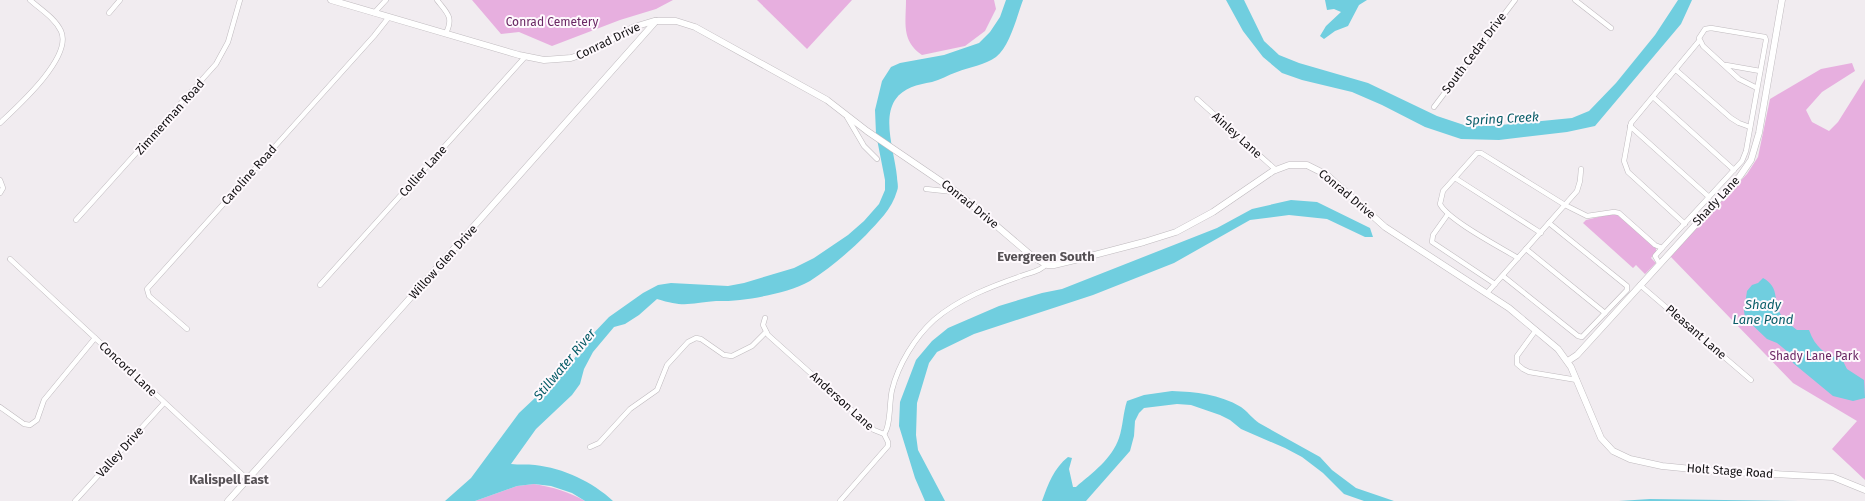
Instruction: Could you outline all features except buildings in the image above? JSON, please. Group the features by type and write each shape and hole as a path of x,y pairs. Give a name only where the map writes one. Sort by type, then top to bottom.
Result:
{"main road":[{"name":"Conrad Drive","path":"331,0 525,57 548,61 571,58 589,52 634,27 656,21 676,21 694,27 813,92 837,108 867,131 900,152 962,196 1036,260 1046,264 1054,265 1079,259 1176,232 1207,216 1276,170 1295,164 1307,165 1321,171 1385,227 1487,293 1536,330 1558,349 1568,361"},
{"name":"Shady Lane","path":"1568,361 1577,355 1659,263 1740,176 1751,160 1760,133 1782,0"},
{"name":"Willow Glen Drive","path":"228,501 656,21"},
{"path":"1568,361 1577,380"},
{"name":"Holt Stage Road","path":"1577,380 1601,438 1613,451 1630,459 1662,466 1712,471 1833,477 1865,490"}],"street":[{"path":"0,123 48,72 55,63 62,46 63,36 58,26 30,0"},
{"path":"109,13 120,0"},
{"name":"Zimmerman Road","path":"76,220 216,64 228,42 240,0"},
{"path":"374,13 386,0"},
{"path":"437,0 450,18 450,25 446,33"},
{"name":"South Cedar Drive","path":"1434,107 1515,0"},
{"path":"1575,0 1611,28"},
{"name":"Caroline Road","path":"186,329 149,296 147,289 374,36 389,17"},
{"path":"1659,263 1655,256 1662,248 1685,224 1710,197 1744,157 1766,40 1763,35 1711,28 1705,29 1701,34 1700,42 1630,126 1624,161 1625,168 1685,224"},
{"path":"1700,42 1726,65 1739,79 1758,88"},
{"name":"Collier Lane","path":"320,284 525,57"},
{"path":"1726,65 1760,71"},
{"path":"1676,70 1731,118 1750,128"},
{"path":"1759,79 1768,82"},
{"path":"1653,97 1734,170"},
{"name":"Ainley Lane","path":"1197,99 1276,170"},
{"path":"837,108 850,122 864,146 878,159"},
{"path":"1630,126 1710,197"},
{"path":"1518,258 1448,214 1441,206 1440,199 1444,191 1479,152 1565,205 1590,217 1614,212 1619,213 1655,245 1662,248"},
{"path":"1487,293 1577,191 1581,169"},
{"path":"1455,178 1541,233"},
{"path":"0,180 3,188 0,193"},
{"path":"926,189 950,191 962,196"},
{"path":"1448,214 1433,235 1432,242 1495,284"},
{"path":"1503,276 1578,336 1585,336 1627,290 1627,286 1549,223"},
{"path":"1526,249 1605,313"},
{"name":"Concord Lane","path":"10,259 247,479"},
{"name":"Anderson Lane","path":"766,332 874,430 884,434 888,428 890,400 896,376 905,359 928,326 943,313 964,301 1042,268 1046,264"},
{"name":"Pleasant Lane","path":"1640,285 1751,380"},
{"path":"590,447 599,443 630,409 657,390 667,365 688,342 696,338 701,339 724,356 732,356 752,346 766,332 763,325 765,318"},
{"path":"1536,330 1517,356 1517,364 1530,372 1577,380"},
{"path":"0,406 24,424 30,426 37,420 44,400 95,338"},
{"name":"Valley Drive","path":"75,501 164,402"},
{"path":"842,500 888,446 888,442 884,434"}],"green space":[{"name":"Conrad Cemetery","path":"472,0 673,0 656,9 620,20 552,46 519,32 501,34"},
{"path":"757,0 852,0 807,49"},
{"path":"906,0 994,0 996,9 985,31 965,46 922,55 915,50 908,37 906,30"},
{"name":"Shady Lane Park","path":"1852,63 1855,71 1822,92 1806,110 1812,122 1829,131 1838,122 1865,79 1865,480 1832,449 1857,421 1793,383 1670,256 1747,174 1758,157 1770,99 1821,69"},
{"path":"1615,213 1656,248 1656,252 1651,258 1656,263 1645,274 1636,265 1633,268 1583,223 1586,220"},
{"path":"534,484 561,490 585,501 475,501 517,486"}],"water":[{"path":"1006,0 1023,0 1009,38 1001,52 996,57 977,66 962,70 935,81 911,87 902,92 895,100 891,108 889,127 898,189 892,204 880,220 860,241 846,254 810,281 785,291 767,296 740,300 687,304 667,302 657,299 639,315 625,324 614,327 593,352 584,369 580,384 572,395 536,429 511,464 532,465 556,469 587,482 613,501 585,501 572,493 551,486 534,484 517,486 475,501 445,501 471,478 519,413 569,366 590,337 609,317 643,293 658,285 671,283 728,286 744,283 794,268 814,258 848,235 864,221 879,204 885,190 885,180 876,134 875,110 882,81 891,67 900,63 944,55 979,43 990,32 1000,17"},
{"path":"1226,0 1244,0 1264,41 1279,55 1299,63 1368,83 1437,116 1464,125 1490,126 1572,118 1589,111 1616,83 1655,35 1678,0 1692,0 1681,24 1595,126 1567,132 1499,140 1461,139 1425,127 1382,105 1352,92 1302,80 1282,73 1263,57 1243,31"},
{"path":"1325,0 1367,0 1359,5 1348,26 1335,31 1324,39 1320,36 1326,26 1341,12 1334,9 1327,10"},
{"path":"1291,200 1317,202 1370,228 1373,237 1365,237 1327,219 1289,215 1250,220 1174,263 1093,295 974,334 937,352 929,363 917,403 916,435 918,450 945,501 925,501 915,478 899,426 900,402 916,360 932,341 948,328 999,306 1042,293 1062,289 1217,228 1252,209"},
{"name":"Shady Lane Pond","path":"1763,278 1772,286 1778,310 1784,319 1797,330 1809,330 1814,341 1821,349 1826,353 1842,359 1847,369 1864,380 1865,398 1853,401 1833,396 1793,363 1788,352 1777,343 1767,339 1745,318 1744,311 1747,291 1752,285 1758,283"},
{"path":"1172,391 1207,394 1233,403 1243,408 1259,423 1320,457 1332,470 1356,488 1394,501 1364,501 1344,494 1323,473 1302,457 1241,429 1230,420 1220,415 1191,405 1177,404 1144,408 1139,413 1135,421 1134,436 1130,451 1086,501 1042,501 1055,471 1068,457 1072,458 1069,469 1073,487 1076,487 1107,459 1116,446 1119,438 1127,401 1144,395"},
{"path":"1650,499 1799,501 1619,501"}],"district":[{"name":"Evergreen South","path":"1046,256"},
{"name":"Kalispell East","path":"229,479"}],"water label":[{"name":"Spring Creek","path":"1502,118"},
{"name":"Stillwater River","path":"564,364"}]}
